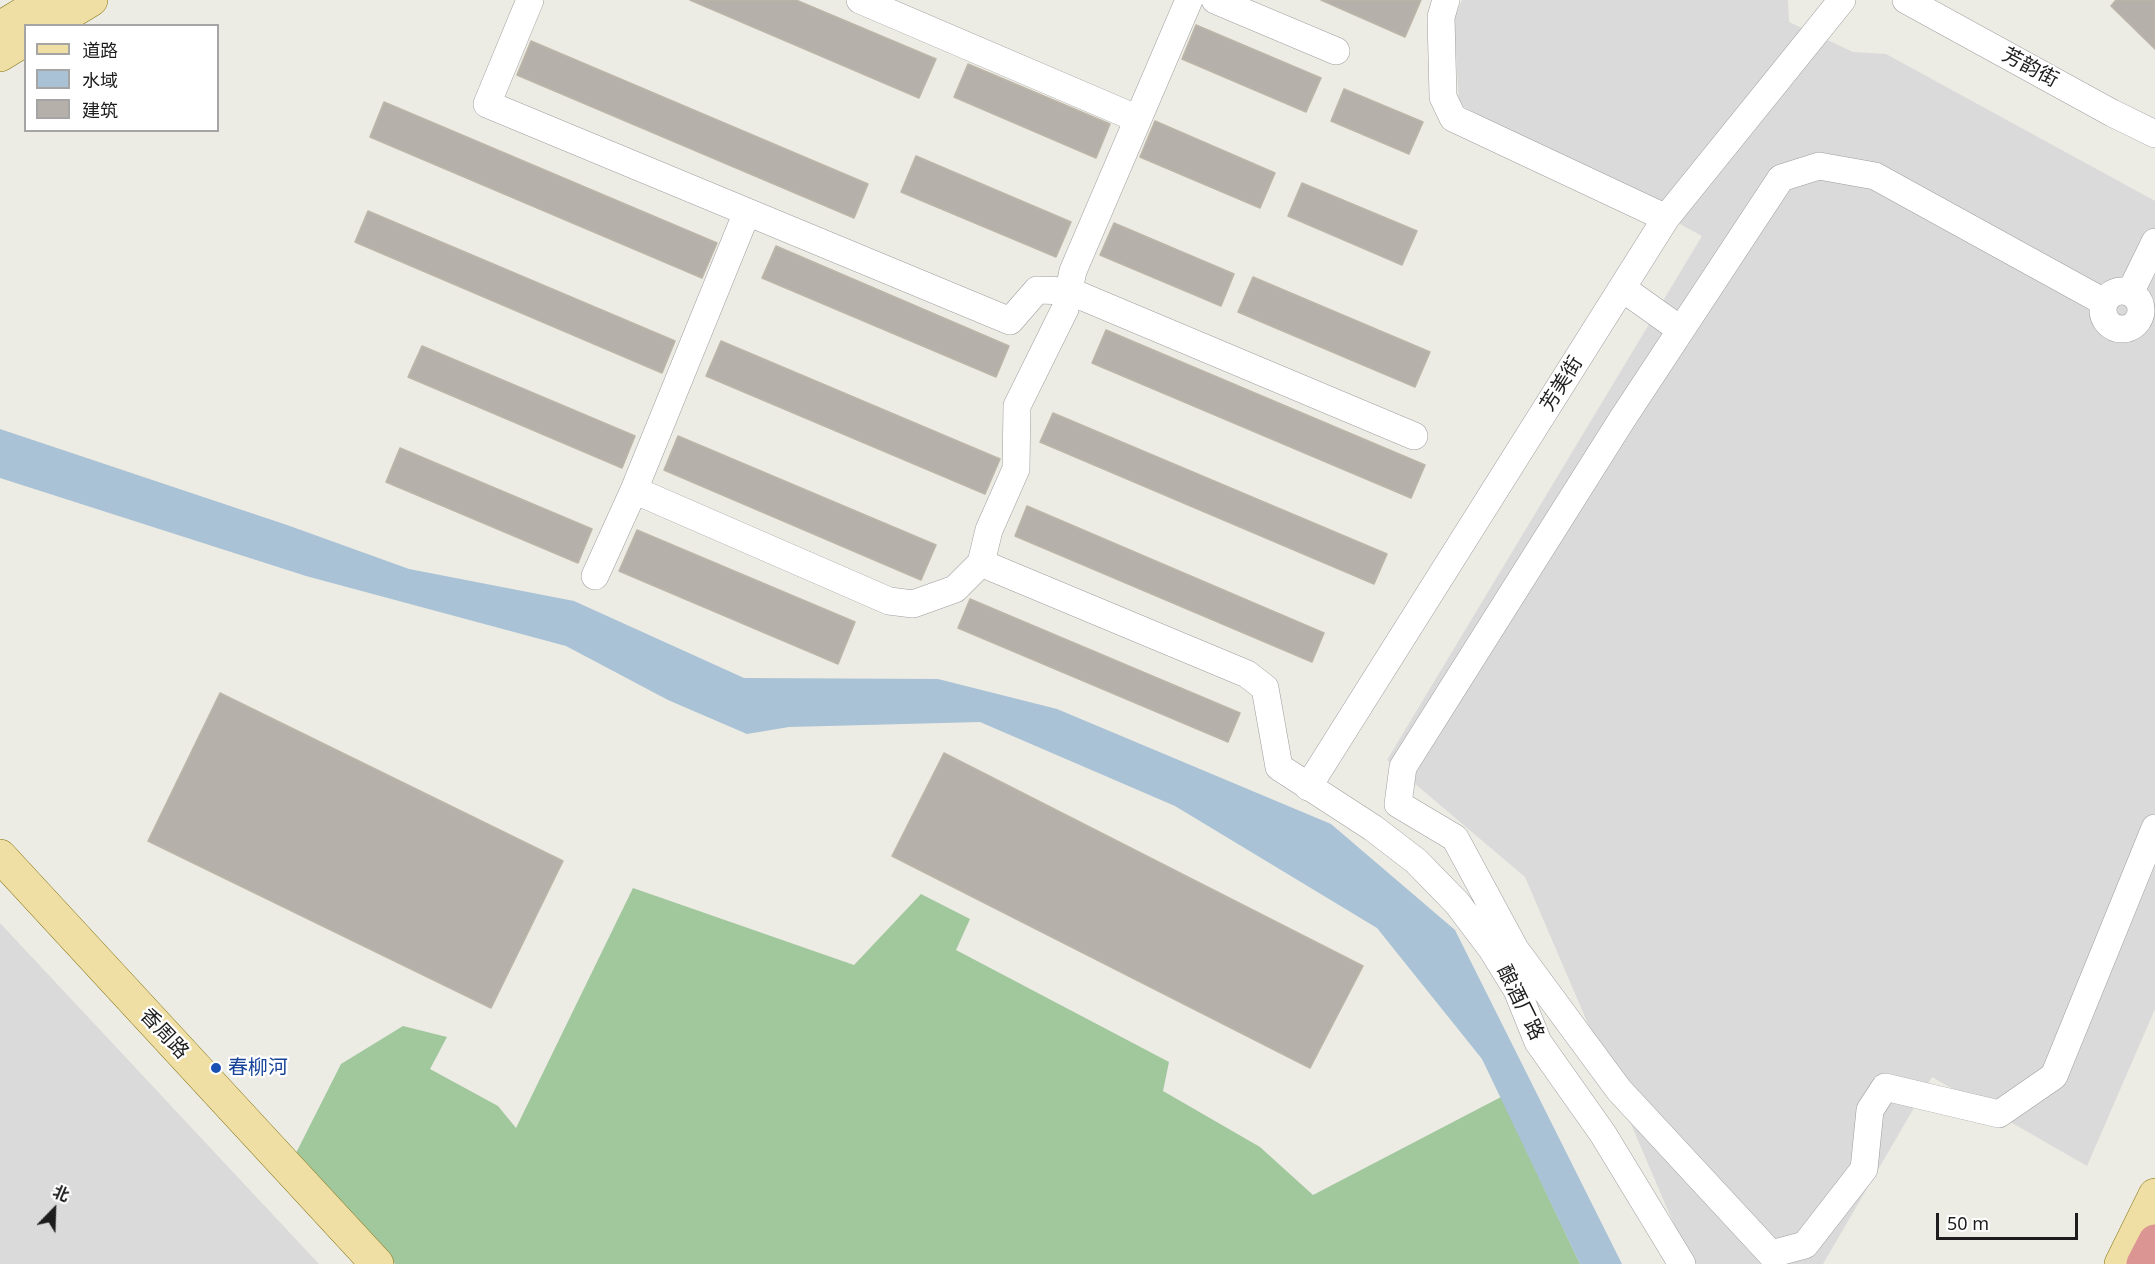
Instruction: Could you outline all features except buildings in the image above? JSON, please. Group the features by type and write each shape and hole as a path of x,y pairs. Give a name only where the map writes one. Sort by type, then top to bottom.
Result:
{"highway":[{"path":"2143,1264 2155,1241"}],"main road":[{"path":"0,28 46,0"},
{"path":"51,24 91,0"},
{"path":"0,55 24,40"},
{"name":"香周路","path":"0,856 377,1264"},
{"name":"香周路","path":"0,886 352,1264"},
{"path":"2121,1264 2155,1195"}],"street":[{"path":"530,0 486,105 1010,321 1037,290 1069,291 1414,436"},
{"path":"860,0 1138,119"},
{"path":"634,490 889,602 913,604 955,589 981,563 989,530 1016,469 1017,406 1065,309 1073,271 1189,0"},
{"path":"1215,0 1336,51"},
{"path":"1446,0 1441,17 1443,97 1454,118 1666,218"},
{"name":"芳美街","path":"1308,787 1666,218 1842,0"},
{"name":"芳韵街","path":"1906,0 2112,113 2155,134"},
{"path":"2104,302 1875,176 1819,166 1781,178 1621,421 1403,767 1398,804 1455,838 1515,949 1619,1090 1771,1254 1805,1245 1864,1169 1870,1110 1885,1088 1999,1114 2054,1076 2155,828"},
{"path":"595,576 634,490 747,212"},
{"path":"2130,293 2155,242"},
{"path":"1622,288 1681,330"},
{"path":"2124,291 2130,293 2139,301 2141,314 2147,323 2123,330 2110,326 2103,315 2104,302 2112,293 2124,291"},
{"name":"酿酒厂路","path":"981,563 1246,674 1265,688 1279,767 1373,828 1416,861 1456,903 1497,957 1517,990 1538,1042 1604,1134 1682,1264"}],"shaded area":[{"path":"1462,0 1788,0 1789,22 1853,52 1886,54 2155,201 2155,1009 2087,1166 1932,1077 1823,1264 1691,1264 1525,877 1387,760 1702,236 1459,104 1454,20"},
{"path":"0,923 319,1264 0,1264"}],"green space":[{"path":"633,888 854,965 921,894 970,919 956,950 1169,1062 1163,1091 1260,1147 1313,1195 1501,1097 1580,1264 395,1264 295,1155 341,1064 403,1026 447,1037 430,1069 498,1106 516,1128"}],"water":[{"path":"0,429 287,525 409,569 574,601 744,678 938,679 1057,709 1331,824 1455,930 1622,1264 1580,1264 1482,1059 1377,928 1175,806 980,722 789,727 747,734 668,700 566,646 306,576 0,478"}],"place":[{"name":"春柳河","path":"216,1068"}]}
